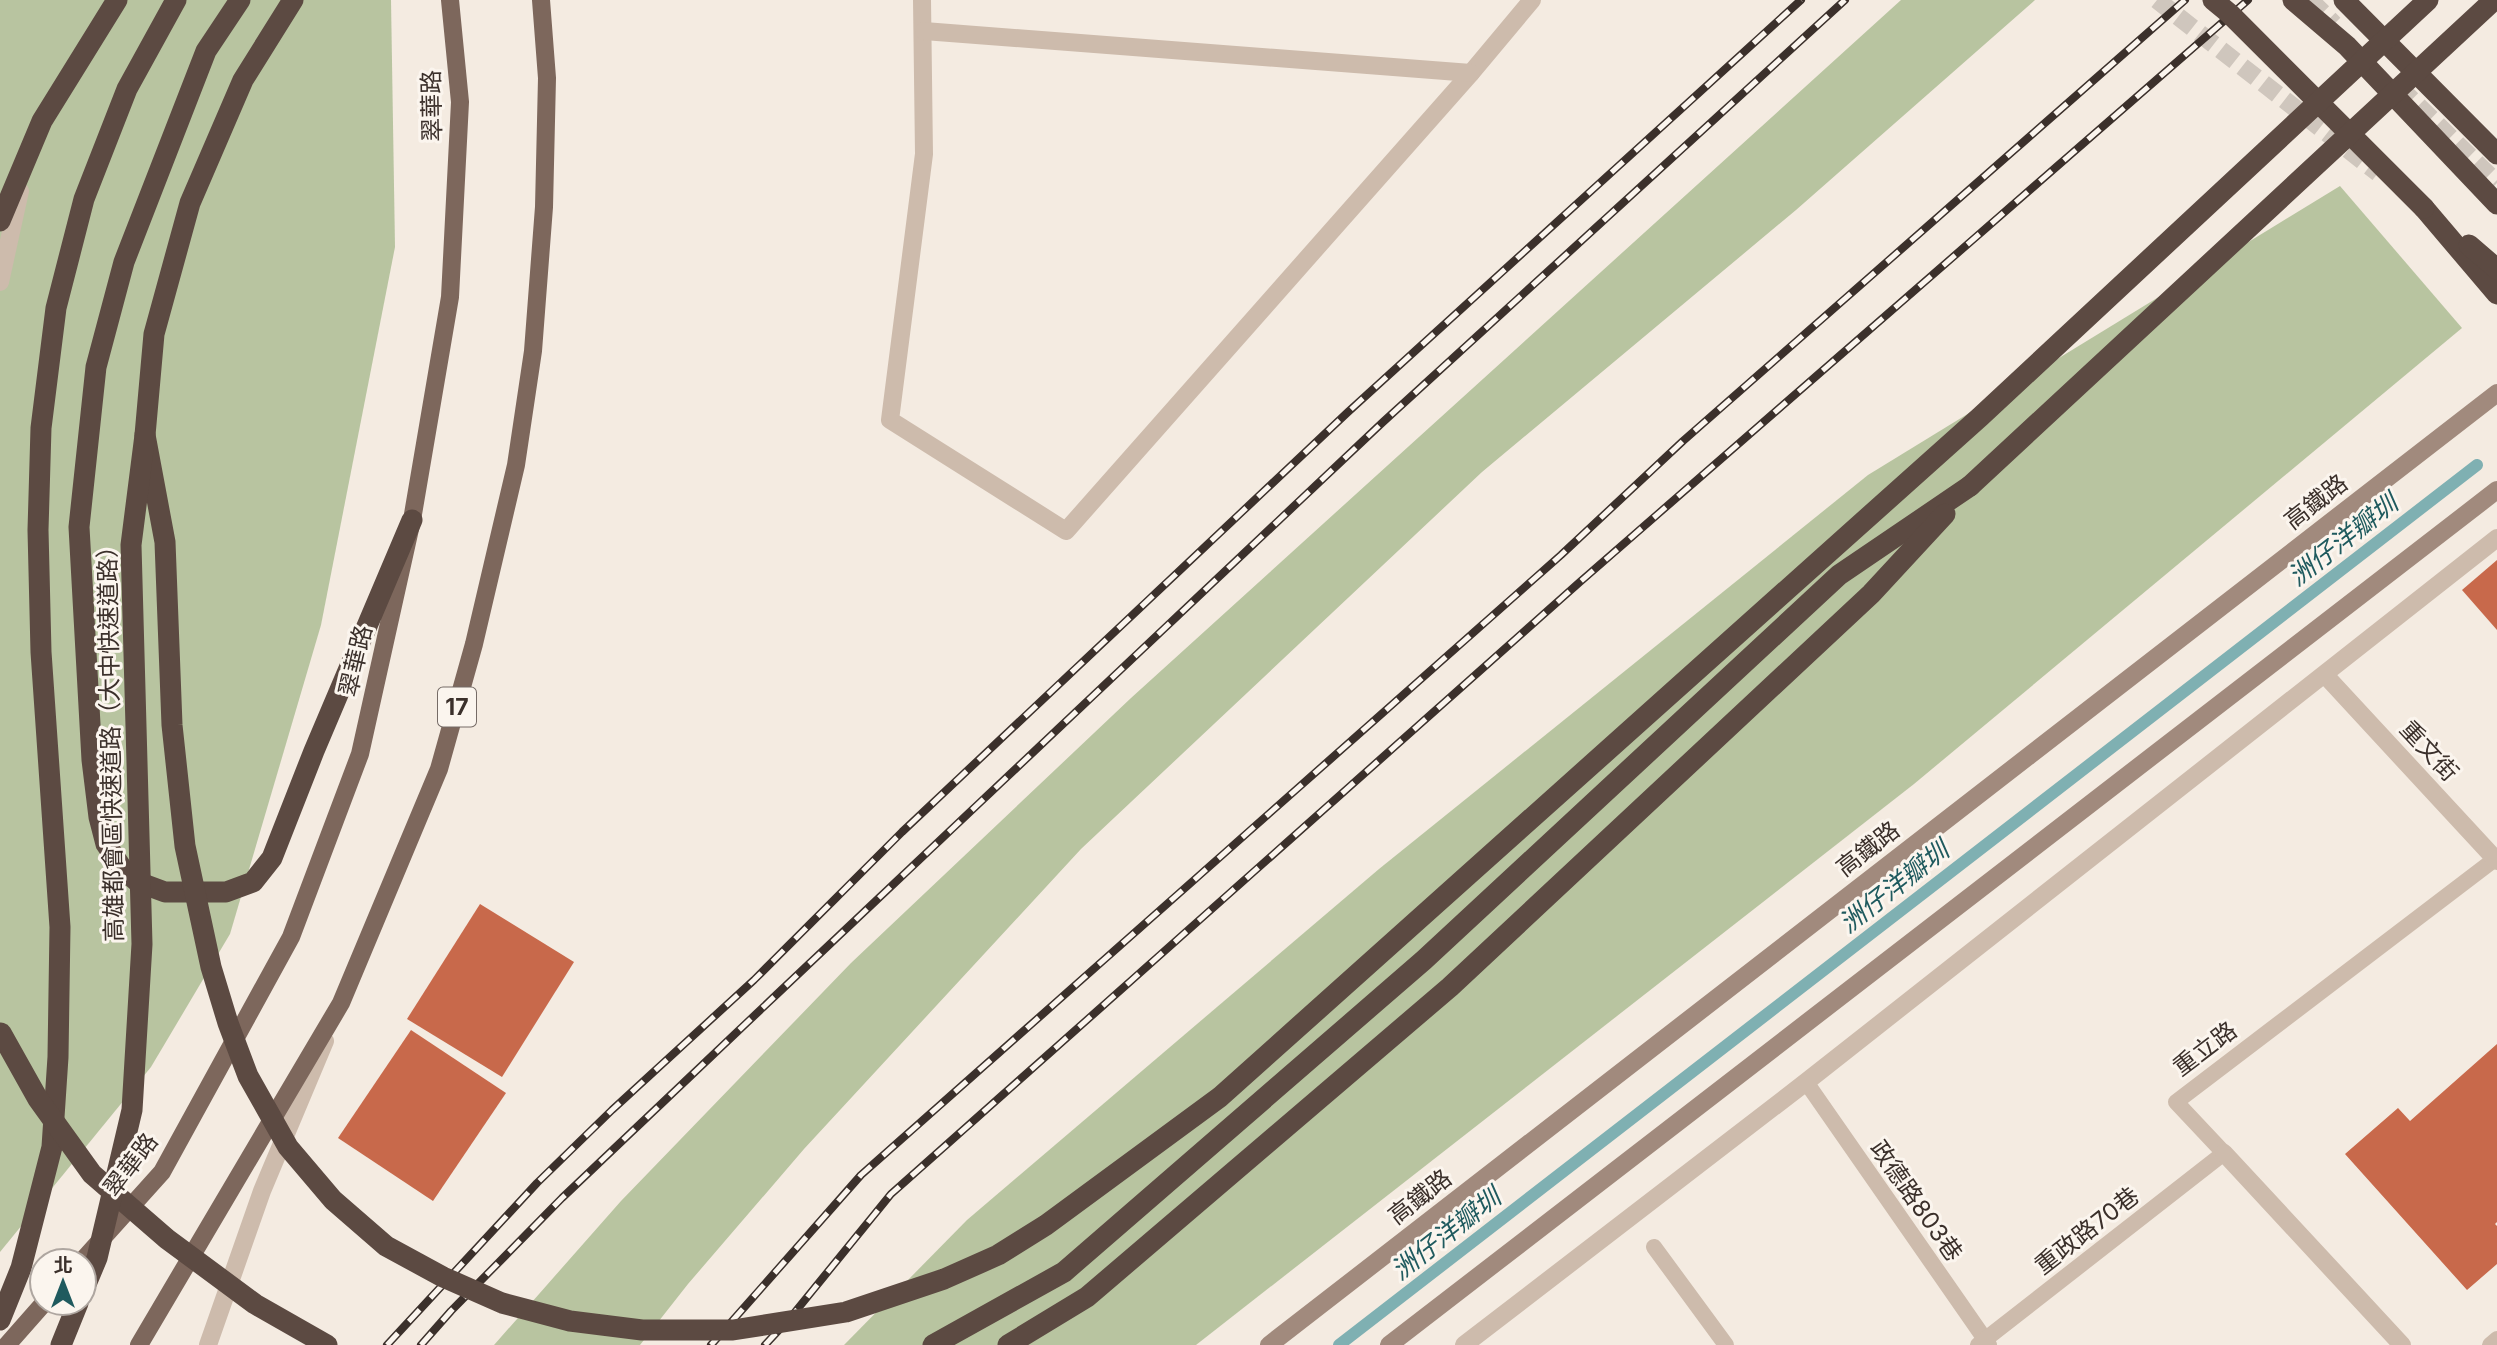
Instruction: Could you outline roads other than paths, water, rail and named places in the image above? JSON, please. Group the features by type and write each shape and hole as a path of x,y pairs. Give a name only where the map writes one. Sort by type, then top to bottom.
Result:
{"highway":[{"path":"0,221 42,121 119,0"},
{"path":"0,1320 21,1268 52,1147 58,1057 60,927 41,652 38,530 41,428 56,308 84,199 128,89 176,0"},
{"path":"240,0 206,51 124,262 96,367 79,527 92,760 99,817 106,844 122,868 138,882 165,892 226,892 253,881 272,858 314,751 412,520"},
{"name":"高雄都會區快速道路（大中快速道路）","path":"98,1254 132,1110 142,944 131,545 154,334 190,203 243,80 293,0"},
{"path":"2213,0 2424,208 2497,294"},
{"path":"2293,0 2347,46 2497,204"},
{"path":"2344,0 2497,154"},
{"path":"145,435 165,542 172,725 185,846 211,967 228,1023 248,1076 288,1147 333,1200 386,1246 443,1277 502,1303 570,1321 642,1330 733,1330 846,1312 944,1279 998,1255 1046,1226 1220,1097 1980,417 2428,0"},
{"path":"1008,1345 1087,1297 1450,987 1871,594 1970,486 2494,0"},
{"path":"2424,208 2497,269"},
{"path":"933,1345 1064,1272 1424,960 1839,575 1970,486"},
{"path":"0,1031 38,1099 92,1174 167,1239 255,1304 327,1345"},
{"path":"61,1345 72,1317"}],"main road":[{"name":"翠華路","path":"95,1247 162,1172 291,937 360,754 412,520 450,297 460,102 450,0"},
{"name":"17","path":"139,1345 341,1003 439,769 474,644 516,465 533,352 544,207 547,78 541,0"},
{"path":"7,1345 32,1317"}],"street":[{"path":"0,282 18,197 36,149 119,0"},
{"path":"922,0 924,154 890,420 1066,531 1471,73 1532,0"},
{"path":"924,31 1471,73"},
{"name":"高鐵路","path":"1269,1345 2497,393"},
{"path":"1389,1345 2497,490"},
{"path":"1464,1345 1806,1082 2497,538"},
{"name":"重文街","path":"2325,675 2496,860"},
{"path":"208,1345 262,1191 341,1003"},
{"name":"重立路","path":"2224,1153 2402,1345"}],"lane":[{"name":"重立路","path":"2224,1153 2176,1102 2496,860"},
{"name":"政德路803巷","path":"1806,1082 1984,1343"},
{"name":"重政路70巷","path":"1984,1343 2224,1153"},
{"path":"1654,1247 1726,1345"},
{"path":"2490,1345 2497,1339"}],"waterway":[{"name":"洲仔洋瓣圳","path":"1339,1345 2477,465"}],"tunnel":[{"path":"2157,0 2378,173"},
{"path":"2310,0 2334,24"},
{"path":"2399,87 2497,183"}],"railway":[{"path":"387,1345 537,1183 754,980 902,832 1348,412 1801,0"},
{"path":"421,1345 562,1198 775,996 1383,422 1845,0"},
{"path":"711,1345 861,1175 1561,555 1683,441 2185,0"},
{"path":"765,1345 891,1194 1581,581 2248,0"}]}
